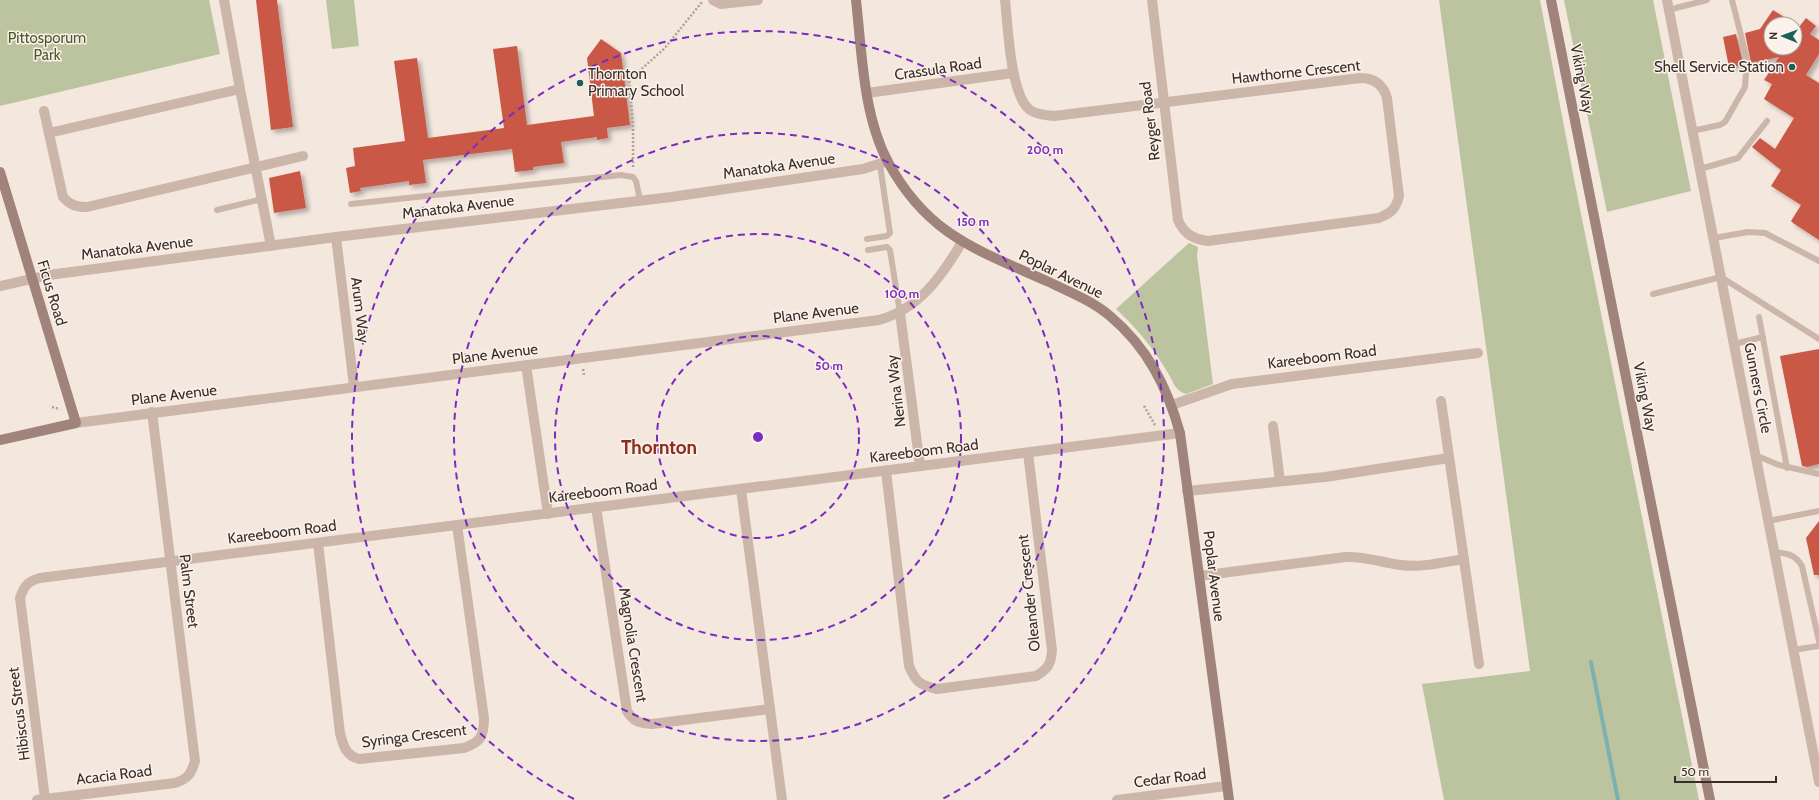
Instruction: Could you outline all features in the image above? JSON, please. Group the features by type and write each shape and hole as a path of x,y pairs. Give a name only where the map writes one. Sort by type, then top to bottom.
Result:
{"street":[{"path":"224,0 271,246"},
{"path":"713,0 721,4 758,0"},
{"name":"Poplar Avenue","path":"856,0 867,93 873,124 884,163 912,199 939,226 962,242 1075,294 1109,315 1135,341 1159,376 1172,405 1180,433 1229,800"},
{"name":"Hawthorne Crescent","path":"1005,0 1013,74 1021,99 1030,110 1043,115 1054,116 1360,78 1366,78 1378,83 1386,92 1388,98 1399,196 1397,204 1391,213 1379,218 1208,241 1197,240 1188,235"},
{"name":"Reyger Road","path":"1152,0 1178,220 1181,228 1188,235"},
{"name":"Viking Way","path":"1551,0 1710,800"},
{"name":"Gunners Circle","path":"1667,5 1714,238 1793,650 1817,762 1819,782"},
{"name":"Crassula Road","path":"867,93 1013,74"},
{"path":"49,133 240,89"},
{"path":"44,111 63,197 69,204 78,207 87,207 256,169 303,156"},
{"name":"Manatoka Avenue","path":"0,286 49,275 336,237 640,200 863,170 884,163"},
{"name":"Ficus Road","path":"0,172 76,423"},
{"name":"Arum Way","path":"336,237 354,386"},
{"name":"Plane Avenue","path":"0,440 76,423 152,412 879,320 900,313 924,295 950,262 962,242"},
{"name":"Nerina Way","path":"900,313 920,466"},
{"name":"Kareeboom Road","path":"1172,405 1232,384 1478,353"},
{"path":"526,365 548,514"},
{"path":"1441,401 1479,664"},
{"name":"Palm Street","path":"152,412 195,762 191,774"},
{"path":"1273,426 1280,481"},
{"name":"Kareeboom Road","path":"30,581 40,578 1180,433"},
{"name":"Oleander Crescent","path":"886,471 909,666 915,679 923,686 936,689 1036,676 1045,671 1051,662 1052,650 1028,453"},
{"path":"1187,491 1325,477 1449,458"},
{"path":"741,489 782,800"},
{"name":"Magnolia Crescent","path":"596,507 628,710 632,719 641,723 652,724 770,709"},
{"name":"Syringa Crescent","path":"318,543 340,733 343,745 347,752 352,757 359,759 464,748 474,745 480,739 484,723 457,525"},
{"path":"1198,576 1346,557 1365,557 1402,566 1413,566 1464,559"},
{"name":"Hibiscus Street","path":"30,581 24,586 20,598 41,800"},
{"name":"Acacia Road","path":"41,800 175,783 184,780 191,774"},
{"name":"Cedar Road","path":"1117,800 1226,786"}],"lane":[{"path":"1667,5 1708,0"},
{"path":"1692,131 1720,125 1725,122 1745,87 1747,59 1732,0"},
{"path":"1700,168 1738,158 1767,121"},
{"path":"867,239 887,236 890,233 884,163"},
{"path":"351,204 621,175 633,177 636,181 640,200"},
{"path":"217,210 262,199"},
{"path":"1714,238 1758,231 1774,236 1819,261"},
{"path":"868,250 887,247 890,250 900,313"},
{"path":"1653,294 1721,277 1819,339"},
{"path":"1759,317 1787,468"},
{"path":"1734,344 1763,336"},
{"path":"1755,455 1787,468 1819,474"},
{"path":"1768,521 1819,511"},
{"path":"1774,552 1787,553 1794,556 1802,566 1819,641"},
{"path":"1793,650 1819,646"}],"path":[{"path":"633,177 633,124 629,80 664,49 703,0"},
{"path":"1144,406 1157,429"},
{"path":"52,407 60,409"}],"green space":[{"name":"Pittosporum Park","path":"0,0 209,0 220,54 0,106"},
{"path":"326,0 354,0 359,46 332,49"},
{"path":"1439,0 1540,0 1574,179 1699,800 1444,800 1422,684 1530,671"},
{"path":"1564,0 1653,0 1691,191 1607,212"},
{"path":"1189,243 1198,247 1197,256 1213,384 1186,394 1179,391 1151,347 1138,331 1116,309"}],"building":[{"path":"256,0 277,0 293,127 271,130"},
{"path":"1773,10 1782,16 1769,16"},
{"path":"1806,18 1816,26 1810,34 1819,40 1819,54 1806,75 1819,83 1819,240 1791,221 1801,205 1771,186 1781,170 1752,147 1760,138 1775,149 1794,118 1764,99 1772,84 1764,80 1779,57 1751,63 1745,33 1760,29 1763,25 1763,56 1803,56 1803,22"},
{"path":"1736,34 1742,65 1729,67 1723,37"},
{"path":"601,39 621,53 630,125 607,128 608,138 597,140 597,137 561,142 564,163 533,167 533,170 515,172 512,149 423,160 426,183 409,185 409,181 360,188 361,191 350,193 346,168 355,166 353,148 405,141 394,61 417,58 428,138 504,128 493,49 517,46 527,125 594,116 587,58"},
{"path":"300,171 306,208 274,213 269,178"},
{"path":"1819,349 1819,464 1807,467 1802,466 1780,356"},
{"path":"1819,521 1819,575 1814,575 1806,538"}],"waterway":[{"path":"1591,662 1618,800"}],"place":[{"name":"Shell Service Station","path":"1792,67"},
{"name":"Thornton Primary School","path":"580,83"}],"district":[{"name":"Thornton","path":"659,447"}]}
